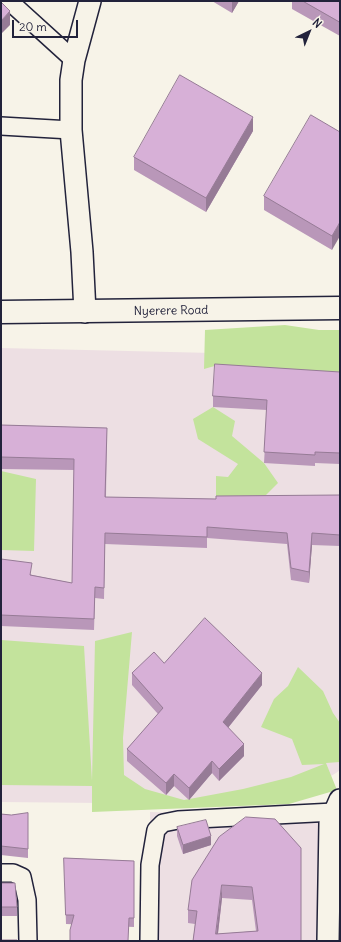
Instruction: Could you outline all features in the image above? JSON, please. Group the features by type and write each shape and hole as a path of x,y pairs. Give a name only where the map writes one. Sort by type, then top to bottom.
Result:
{"main road":[{"name":"Nyerere Road","path":"1,312 340,308"}],"street":[{"path":"9,1 74,60"},
{"path":"85,312 82,252 71,130 71,80 74,60 90,1"},
{"path":"1,126 71,130"},
{"path":"149,941 150,865 156,830 163,823 178,820 337,806 330,823 328,941"},
{"path":"1,873 13,873 22,877 27,900 28,941"}],"shaded area":[{"path":"1,348 340,356 340,770 297,796 102,803 1,802"},
{"path":"150,812 340,819 340,941 152,941"}],"green space":[{"path":"285,325 319,330 340,330 340,374 218,365 204,369 205,330"},
{"path":"213,407 235,421 232,436 264,463 278,483 259,502 216,501 216,476 228,477 238,464 198,439 193,419"},
{"path":"1,471 36,479 34,551 1,550"},
{"path":"132,632 123,738 124,775 145,789 184,800 243,789 291,777 324,764 302,765 292,739 261,727 274,699 288,686 298,667 323,691 333,713 340,723 340,762 326,763 337,790 289,804 92,812 92,786 1,785 1,640 84,646 92,781 95,641"}],"building":[{"path":"303,1 340,1 340,22"},
{"path":"1,2 10,11 1,21"},
{"path":"180,75 253,117 206,198 134,157"},
{"path":"311,115 340,132 340,222 332,236 264,196"},
{"path":"215,364 340,372 340,453 315,452 315,455 264,452 267,400 213,396"},
{"path":"1,425 107,428 105,497 216,499 216,496 340,495 340,535 312,533 309,572 291,568 287,533 207,527 207,537 105,533 104,588 95,587 94,619 1,615 1,559 32,563 30,575 72,583 74,459 1,457"},
{"path":"205,618 262,673 223,722 244,744 219,769 212,761 189,788 174,774 166,783 127,749 163,708 132,673 154,652 164,663"},
{"path":"28,813 28,849 1,846 1,814 11,815"},
{"path":"246,817 275,819 301,848 301,941 193,941 197,911 188,910 192,880 219,837","holes":["222,885 252,887 258,931 216,934"]},
{"path":"206,820 211,836 183,845 177,827"},
{"path":"64,858 134,861 134,918 129,918 128,941 70,941 70,930 74,915 66,915"},
{"path":"1,883 15,883 17,907 1,907"},
{"path":"17,940 17,941 1,941"}]}
